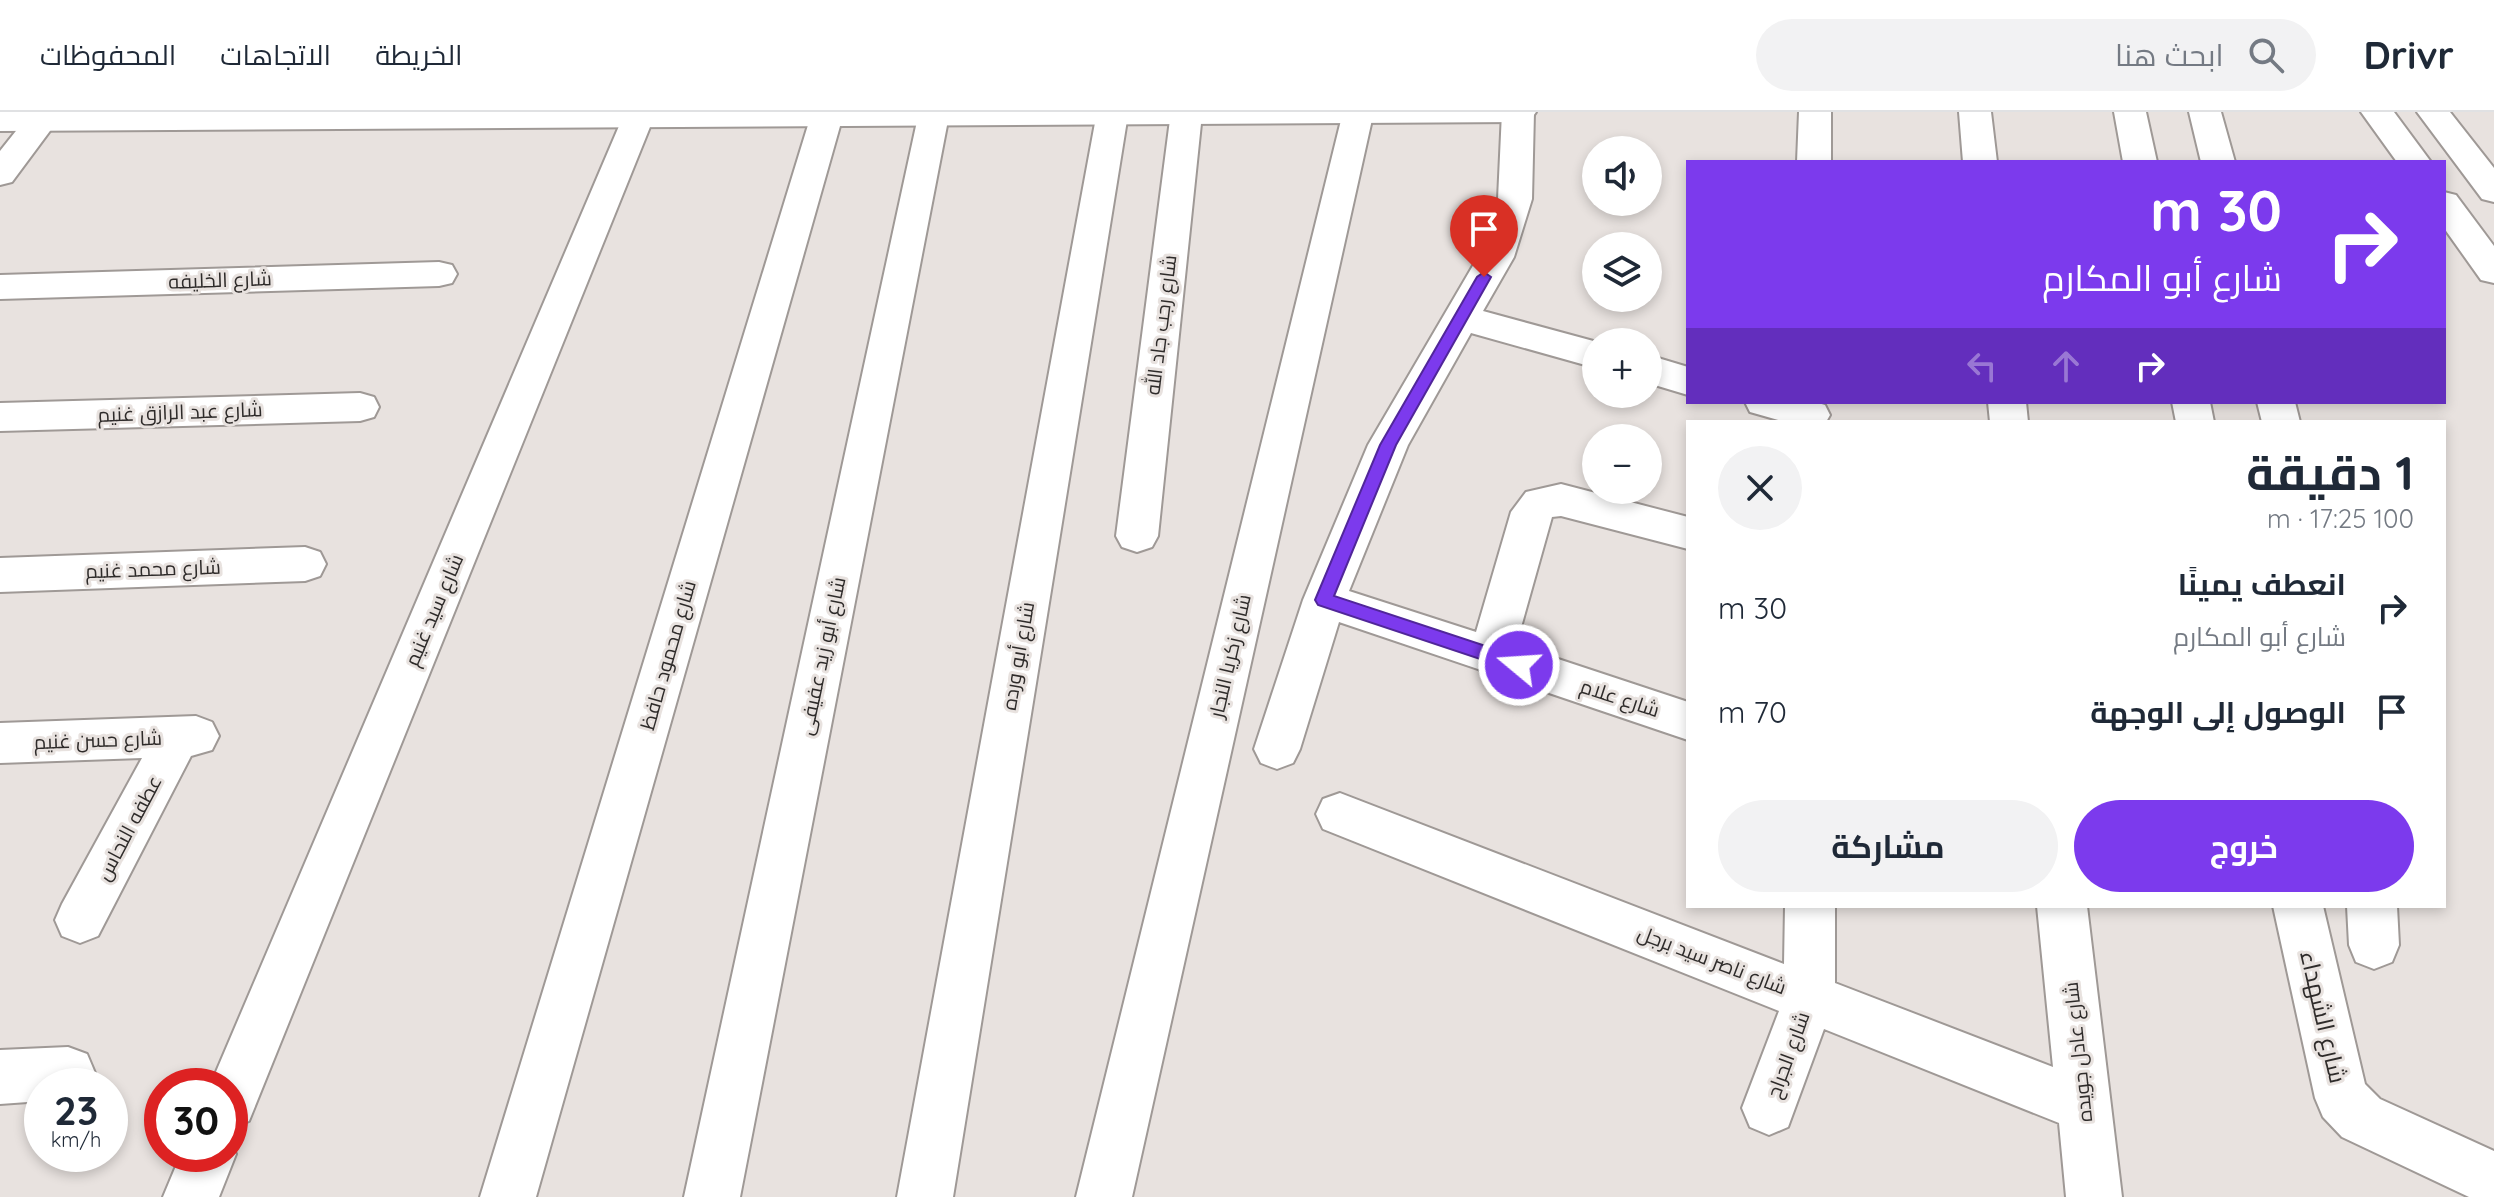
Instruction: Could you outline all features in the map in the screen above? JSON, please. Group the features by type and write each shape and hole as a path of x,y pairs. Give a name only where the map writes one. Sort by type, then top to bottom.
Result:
{"street":[{"path":"0,121 45,116 1357,115 1519,112 1515,199 1496,257 1388,445 1324,600 1277,749"},
{"path":"1814,160 1815,112"},
{"path":"1975,112 1980,160"},
{"path":"2130,112 2140,160"},
{"path":"2205,112 2217,160"},
{"path":"2377,112 2413,160"},
{"path":"2433,112 2494,191"},
{"name":"شارع محمود حافظ","path":"508,1197 828,114"},
{"name":"شارع أبو ورده","path":"925,1197 1112,114"},
{"name":"شارع رجب جاد الله","path":"1137,536 1186,114"},
{"name":"شارع أبو زيد عفيفى","path":"712,1197 933,115"},
{"name":"شارع زكريا النجار","path":"1104,1197 1357,115"},
{"path":"0,174 45,116"},
{"name":"شارع سيد غنيم","path":"245,1068 664,116"},
{"path":"2446,206 2494,271"},
{"name":"شارع الخليفه","path":"0,287 439,274"},
{"path":"1460,317 1582,351"},
{"path":"1662,373 1686,380"},
{"path":"1773,404 1811,413"},
{"name":"شارع عبد الرازق غنيم","path":"0,417 360,407"},
{"path":"1491,655 1531,512 1540,503 1561,500 1686,532"},
{"name":"شارع محمد غنيم","path":"0,575 305,564"},
{"name":"شارع علام","path":"1324,600 1686,720"},
{"name":"شارع حسن غنيم","path":"0,743 186,736"},
{"name":"عطفه النحاس","path":"80,920 186,736"},
{"name":"شارع ناصر سيد برجل","path":"1340,814 2084,1106"},
{"name":"شارع الجراح","path":"1769,1108 1809,998 1810,908"},
{"name":"شارع عادل جويده","path":"2062,908 2094,1197"},
{"name":"شارع الشهداء","path":"2298,908 2342,1098 2361,1118 2494,1180"},
{"path":"0,1077 24,1076"},
{"path":"191,1197 201,1172"}],"route":[{"path":"1484,277 1388,445 1324,600 1519,665"}]}
